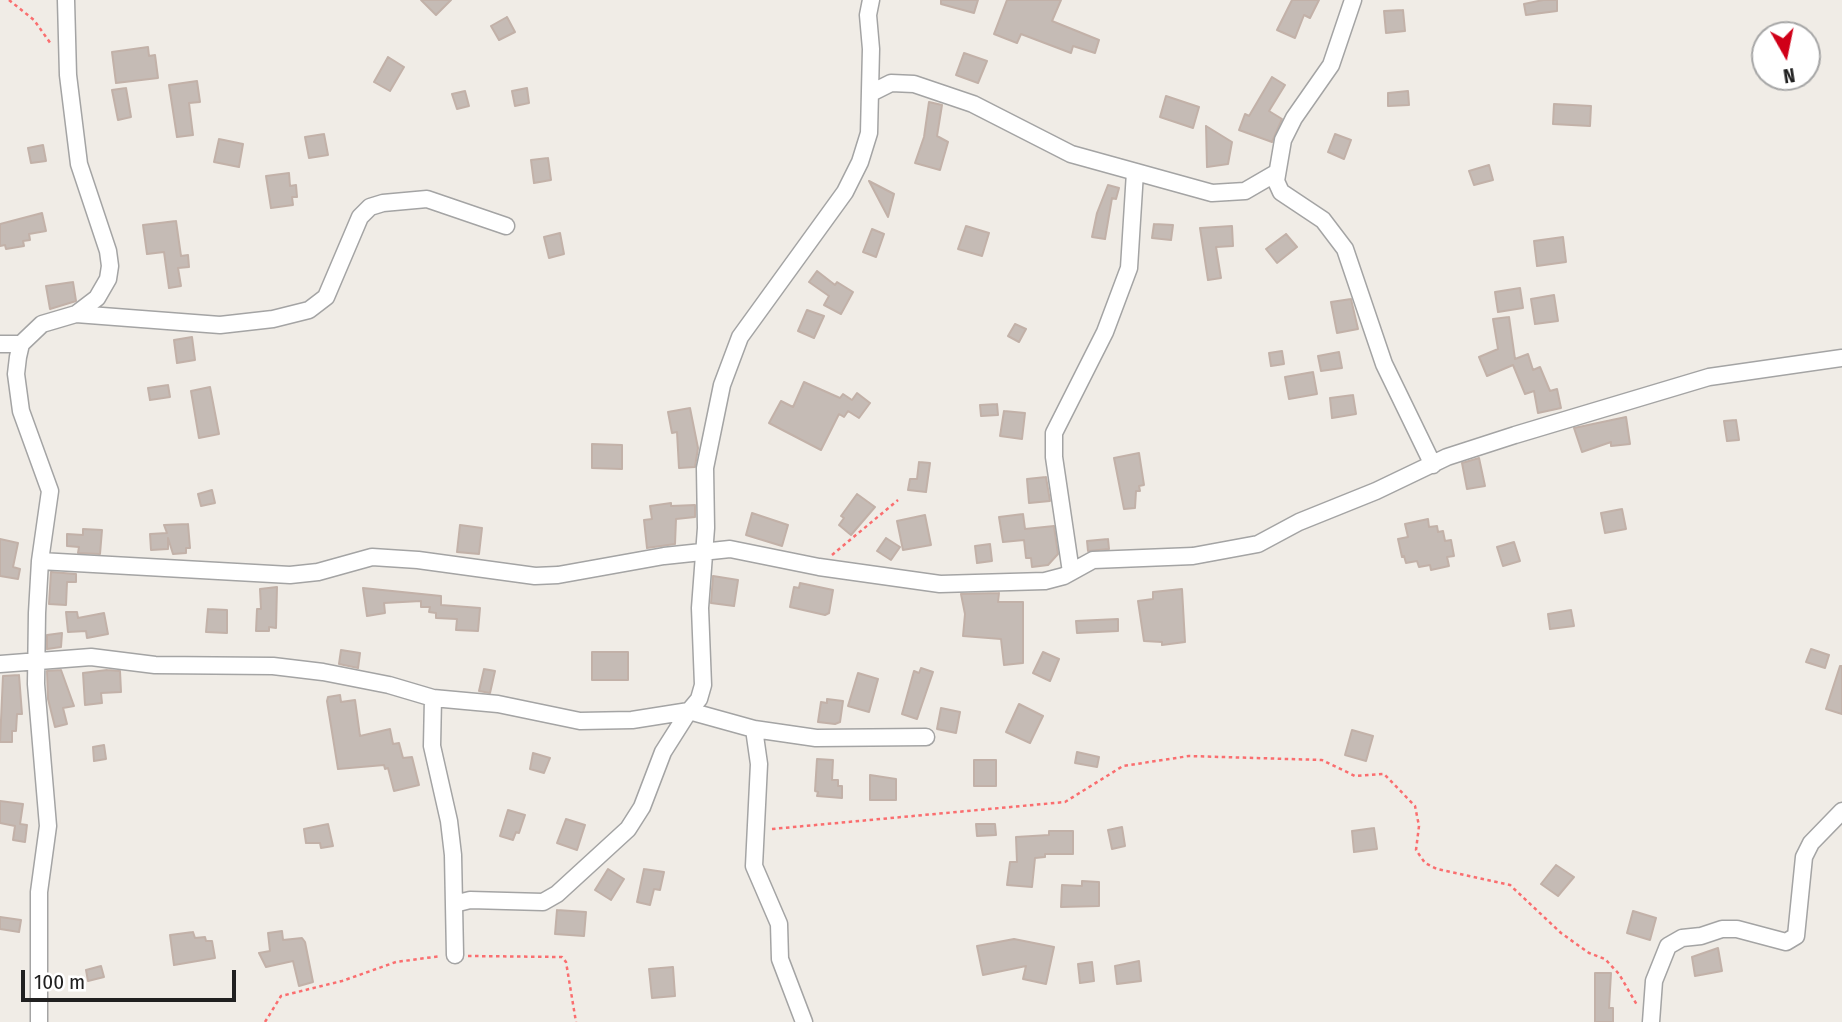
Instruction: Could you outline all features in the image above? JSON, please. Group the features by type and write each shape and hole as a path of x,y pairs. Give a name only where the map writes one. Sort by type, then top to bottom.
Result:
{"street":[{"path":"66,0 68,75 77,154 84,184 108,251 110,266 108,279 97,298 76,314"},
{"path":"454,904 470,900 543,902 557,894 628,829 642,807 663,752 688,711 699,699 703,685 700,608 708,444 732,355 740,337 845,192 869,133 871,93 868,15 872,0"},
{"path":"1353,0 1336,55 1283,139 1276,173 1281,192 1323,220 1345,249 1384,364 1433,465"},
{"path":"871,93 891,83 903,82 924,87 973,104 1071,154 1212,193 1226,194 1251,189 1276,173"},
{"path":"1071,572 1054,457 1054,433 1105,332 1129,268 1135,172"},
{"path":"39,1022 39,892 48,826 36,684 40,561 50,491 21,411 16,374 21,344 42,324 76,314 220,325 273,320 309,310 326,297 360,218 370,207 383,203 427,199 506,226"},
{"path":"0,344 21,344"},
{"path":"40,561 290,575 318,572 372,557 418,560 535,576 558,575 730,549 819,567 946,584 1045,581 1071,572 1086,563 1103,559 1201,555 1258,544 1299,522 1433,465 1515,435 1709,377 1842,358"},
{"path":"0,664 90,657 155,664 273,666 323,672 433,698 498,704 580,721 632,720 688,711 754,729 816,738 926,737"},
{"path":"433,698 432,746 449,821 455,956"},
{"path":"754,729 758,764 756,876 779,924 779,959 804,1022"},
{"path":"1651,1022 1654,981 1668,946 1682,938 1701,936 1722,929 1737,929 1786,942 1796,936 1804,857 1811,844 1842,811"}],"path":[{"path":"9,0 34,20 51,45"},
{"path":"819,567 898,500"},
{"path":"755,830 1065,802 1123,766 1189,756 1322,760 1355,776 1384,774 1415,806 1419,826 1416,850 1425,863 1437,869 1510,885 1561,933 1589,953 1605,959 1619,974 1637,1007"},
{"path":"265,1022 281,996 342,981 396,962 420,957 455,956 562,957 566,962 576,1022"}],"building":[{"path":"421,0 451,0 436,15"},
{"path":"941,0 978,0 974,13 941,4"},
{"path":"1007,0 1061,0 1052,21 1099,40 1095,53 1073,46 1071,53 1021,34 1017,43 994,34"},
{"path":"1292,0 1319,0 1310,18 1304,15 1295,38 1277,30"},
{"path":"1557,0 1557,11 1526,15 1524,4"},
{"path":"1403,10 1405,31 1386,33 1384,11"},
{"path":"507,17 515,32 499,40 491,26"},
{"path":"148,47 149,56 155,55 158,78 116,83 112,52"},
{"path":"964,53 987,61 978,83 956,75"},
{"path":"388,57 404,67 390,91 374,82"},
{"path":"1272,77 1285,85 1269,111 1282,119 1272,142 1239,130 1245,114 1249,116"},
{"path":"197,81 200,102 189,103 193,135 177,137 169,85"},
{"path":"126,88 131,117 118,120 112,90"},
{"path":"527,88 529,103 515,106 512,91"},
{"path":"465,91 469,106 457,109 452,94"},
{"path":"1408,91 1409,105 1388,106 1388,93"},
{"path":"1166,96 1199,107 1193,128 1160,117"},
{"path":"929,102 942,105 937,136 948,142 940,170 915,163 924,137"},
{"path":"1554,104 1591,106 1590,126 1553,124"},
{"path":"1206,126 1232,142 1228,164 1207,167"},
{"path":"324,134 328,155 309,158 305,137"},
{"path":"1335,134 1351,140 1344,159 1328,152"},
{"path":"219,139 243,144 239,167 214,162"},
{"path":"43,145 46,161 31,163 28,148"},
{"path":"548,158 551,180 534,183 531,160"},
{"path":"1489,165 1493,180 1474,185 1469,171"},
{"path":"289,173 290,186 296,185 297,197 292,197 293,205 271,208 266,176"},
{"path":"869,181 894,194 888,217"},
{"path":"1108,185 1119,188 1116,199 1112,198 1105,239 1092,237 1097,213"},
{"path":"42,213 46,231 29,234 30,240 23,241 24,246 6,249 5,245 0,246 0,224"},
{"path":"176,221 181,256 188,255 189,267 178,268 181,286 169,288 164,252 147,254 143,225"},
{"path":"1154,224 1173,225 1171,240 1152,238"},
{"path":"966,226 989,233 982,256 958,249"},
{"path":"1232,226 1233,246 1216,247 1221,278 1208,280 1200,228"},
{"path":"872,229 884,234 876,257 863,252"},
{"path":"560,233 564,254 549,258 544,237"},
{"path":"1286,234 1297,247 1277,263 1266,249"},
{"path":"1563,237 1566,262 1537,266 1534,241"},
{"path":"817,271 835,285 837,282 853,292 841,314 824,305 829,296 809,282"},
{"path":"73,282 76,301 50,309 46,286"},
{"path":"1520,288 1523,308 1498,312 1495,292"},
{"path":"1554,295 1558,321 1535,324 1531,299"},
{"path":"1351,299 1358,329 1337,333 1331,302"},
{"path":"807,310 824,316 814,338 798,331"},
{"path":"1509,317 1515,359 1528,354 1533,370 1540,367 1550,391 1557,389 1561,408 1538,413 1534,391 1525,394 1513,365 1487,376 1479,357 1498,349 1493,319"},
{"path":"1015,324 1026,329 1019,342 1008,336"},
{"path":"192,337 195,360 177,363 174,340"},
{"path":"1282,351 1284,364 1271,366 1269,353"},
{"path":"1339,352 1342,368 1321,371 1318,356"},
{"path":"1313,372 1317,394 1289,399 1285,377"},
{"path":"804,382 840,398 843,394 852,400 857,393 870,403 859,418 848,411 844,417 839,414 821,450 769,423 781,401 793,407"},
{"path":"168,385 170,397 150,400 148,388"},
{"path":"210,387 219,434 199,438 191,391"},
{"path":"1353,395 1356,414 1332,418 1330,398"},
{"path":"997,404 998,415 981,416 980,405"},
{"path":"690,408 698,448 695,467 679,468 677,432 672,433 668,412"},
{"path":"1004,411 1025,413 1022,439 1000,436"},
{"path":"1626,417 1630,444 1611,446 1611,442 1582,452 1574,428"},
{"path":"1736,420 1739,440 1727,441 1724,421"},
{"path":"592,444 622,445 622,469 592,468"},
{"path":"1139,453 1144,485 1139,486 1140,491 1136,491 1135,508 1124,509 1114,458"},
{"path":"1479,458 1485,486 1467,489 1462,463"},
{"path":"919,462 930,463 926,492 908,490 910,479 917,479"},
{"path":"1046,477 1050,501 1029,503 1027,479"},
{"path":"212,490 215,503 201,506 198,494"},
{"path":"857,494 875,507 851,535 839,525 844,518 841,516"},
{"path":"671,503 671,506 695,505 695,517 676,519 675,544 647,548 644,520 652,519 650,506"},
{"path":"1622,509 1626,529 1605,533 1601,513"},
{"path":"752,513 788,525 782,546 746,535"},
{"path":"1023,514 1025,529 1054,526 1058,554 1048,565 1032,567 1031,558 1026,558 1024,540 1003,542 999,517"},
{"path":"925,515 931,545 903,550 897,521"},
{"path":"1428,519 1429,527 1437,526 1438,532 1443,531 1445,541 1451,540 1454,556 1447,557 1449,566 1431,570 1430,565 1419,567 1417,561 1406,563 1404,556 1402,557 1398,539 1408,537 1405,524"},
{"path":"188,524 190,548 186,548 186,553 173,554 168,538 168,549 151,550 150,534 167,533 164,525"},
{"path":"460,525 482,528 479,554 457,552"},
{"path":"83,529 102,530 100,554 78,553 79,547 67,546 67,534 83,535"},
{"path":"886,538 900,547 891,560 877,551"},
{"path":"0,539 18,543 13,567 20,569 18,579 0,576"},
{"path":"1108,539 1109,549 1088,551 1087,541"},
{"path":"1514,542 1520,561 1503,566 1497,547"},
{"path":"990,544 992,561 977,563 975,546"},
{"path":"51,572 76,574 76,582 67,582 66,605 49,604"},
{"path":"713,576 738,580 734,606 711,603"},
{"path":"800,583 833,590 829,613 825,615 790,607 794,587 799,588"},
{"path":"277,587 276,628 256,631 257,609 261,609 260,589"},
{"path":"363,588 441,596 441,605 480,608 478,631 456,630 457,619 436,618 436,613 429,612 430,607 421,607 421,601 384,603 385,613 367,616"},
{"path":"1182,589 1185,642 1162,645 1162,642 1144,641 1138,601 1153,599 1153,592"},
{"path":"999,593 998,602 1023,602 1023,663 1004,665 1001,639 963,636 965,614 961,594"},
{"path":"208,609 227,610 227,633 206,632"},
{"path":"1571,610 1574,626 1550,629 1548,614"},
{"path":"66,612 77,612 78,618 104,613 108,634 87,638 86,631 68,632"},
{"path":"1118,619 1118,631 1077,633 1076,621"},
{"path":"62,633 61,647 47,649 47,635"},
{"path":"1811,649 1829,655 1825,668 1806,662"},
{"path":"341,650 360,653 358,668 339,664"},
{"path":"592,652 628,652 628,680 592,680"},
{"path":"1043,652 1059,659 1050,681 1033,673"},
{"path":"1842,666 1842,714 1826,709"},
{"path":"921,668 933,672 917,719 902,714 914,671 919,673"},
{"path":"484,669 495,671 490,693 479,691"},
{"path":"61,670 74,706 63,708 67,724 55,727 48,699 47,671"},
{"path":"120,671 121,692 101,693 102,703 85,705 83,673"},
{"path":"858,673 878,679 869,712 848,706"},
{"path":"19,675 22,714 17,714 12,742 0,742 3,676"},
{"path":"340,695 341,702 355,700 360,736 390,729 393,744 399,743 403,758 412,757 419,785 394,791 388,768 385,769 384,765 338,769 327,701 328,697"},
{"path":"827,699 843,701 840,722 818,722 821,702 827,703"},
{"path":"1019,704 1043,716 1030,743 1006,732"},
{"path":"941,708 960,712 956,733 937,729"},
{"path":"1352,730 1373,736 1366,761 1345,755"},
{"path":"104,745 106,759 94,761 93,747"},
{"path":"1077,752 1099,757 1097,767 1075,763"},
{"path":"533,753 550,758 544,773 530,769"},
{"path":"817,759 833,760 832,780 838,780 838,786 842,786 842,798 817,796"},
{"path":"974,760 996,760 996,786 974,786"},
{"path":"870,775 896,779 896,800 870,800"},
{"path":"0,801 23,804 20,824 27,825 25,842 13,840 15,826 0,823"},
{"path":"508,810 525,815 519,833 516,832 513,840 500,836"},
{"path":"566,819 585,825 577,850 557,843"},
{"path":"328,824 333,846 321,848 320,843 306,843 304,829"},
{"path":"976,824 995,824 996,835 977,836"},
{"path":"1122,827 1125,846 1112,849 1108,830"},
{"path":"1374,828 1377,849 1354,852 1352,831"},
{"path":"1049,831 1073,831 1073,854 1045,854 1045,857 1035,858 1032,887 1007,885 1010,862 1017,862 1016,837 1049,835"},
{"path":"1556,865 1574,877 1558,896 1541,884"},
{"path":"608,869 624,879 611,900 595,890"},
{"path":"644,869 664,872 660,890 654,889 650,905 637,902"},
{"path":"1082,881 1099,882 1099,906 1061,907 1062,885 1082,886"},
{"path":"557,910 586,912 584,936 555,934"},
{"path":"1633,911 1656,918 1650,940 1627,933"},
{"path":"0,917 21,920 19,932 0,929"},
{"path":"282,931 283,940 302,938 305,942 313,982 299,986 293,961 266,967 259,953 270,951 268,933"},
{"path":"193,932 195,938 205,937 206,941 212,941 215,958 174,965 170,935"},
{"path":"1014,939 1054,947 1046,984 1023,979 1026,966 983,975 977,946"},
{"path":"1718,948 1722,971 1695,976 1692,957"},
{"path":"1139,961 1141,981 1117,984 1115,966"},
{"path":"1092,962 1094,981 1080,983 1078,964"},
{"path":"101,966 104,977 88,981 86,970"},
{"path":"673,967 675,996 652,998 649,969"},
{"path":"1595,973 1611,973 1609,1008 1613,1008 1613,1022 1595,1022"}]}
